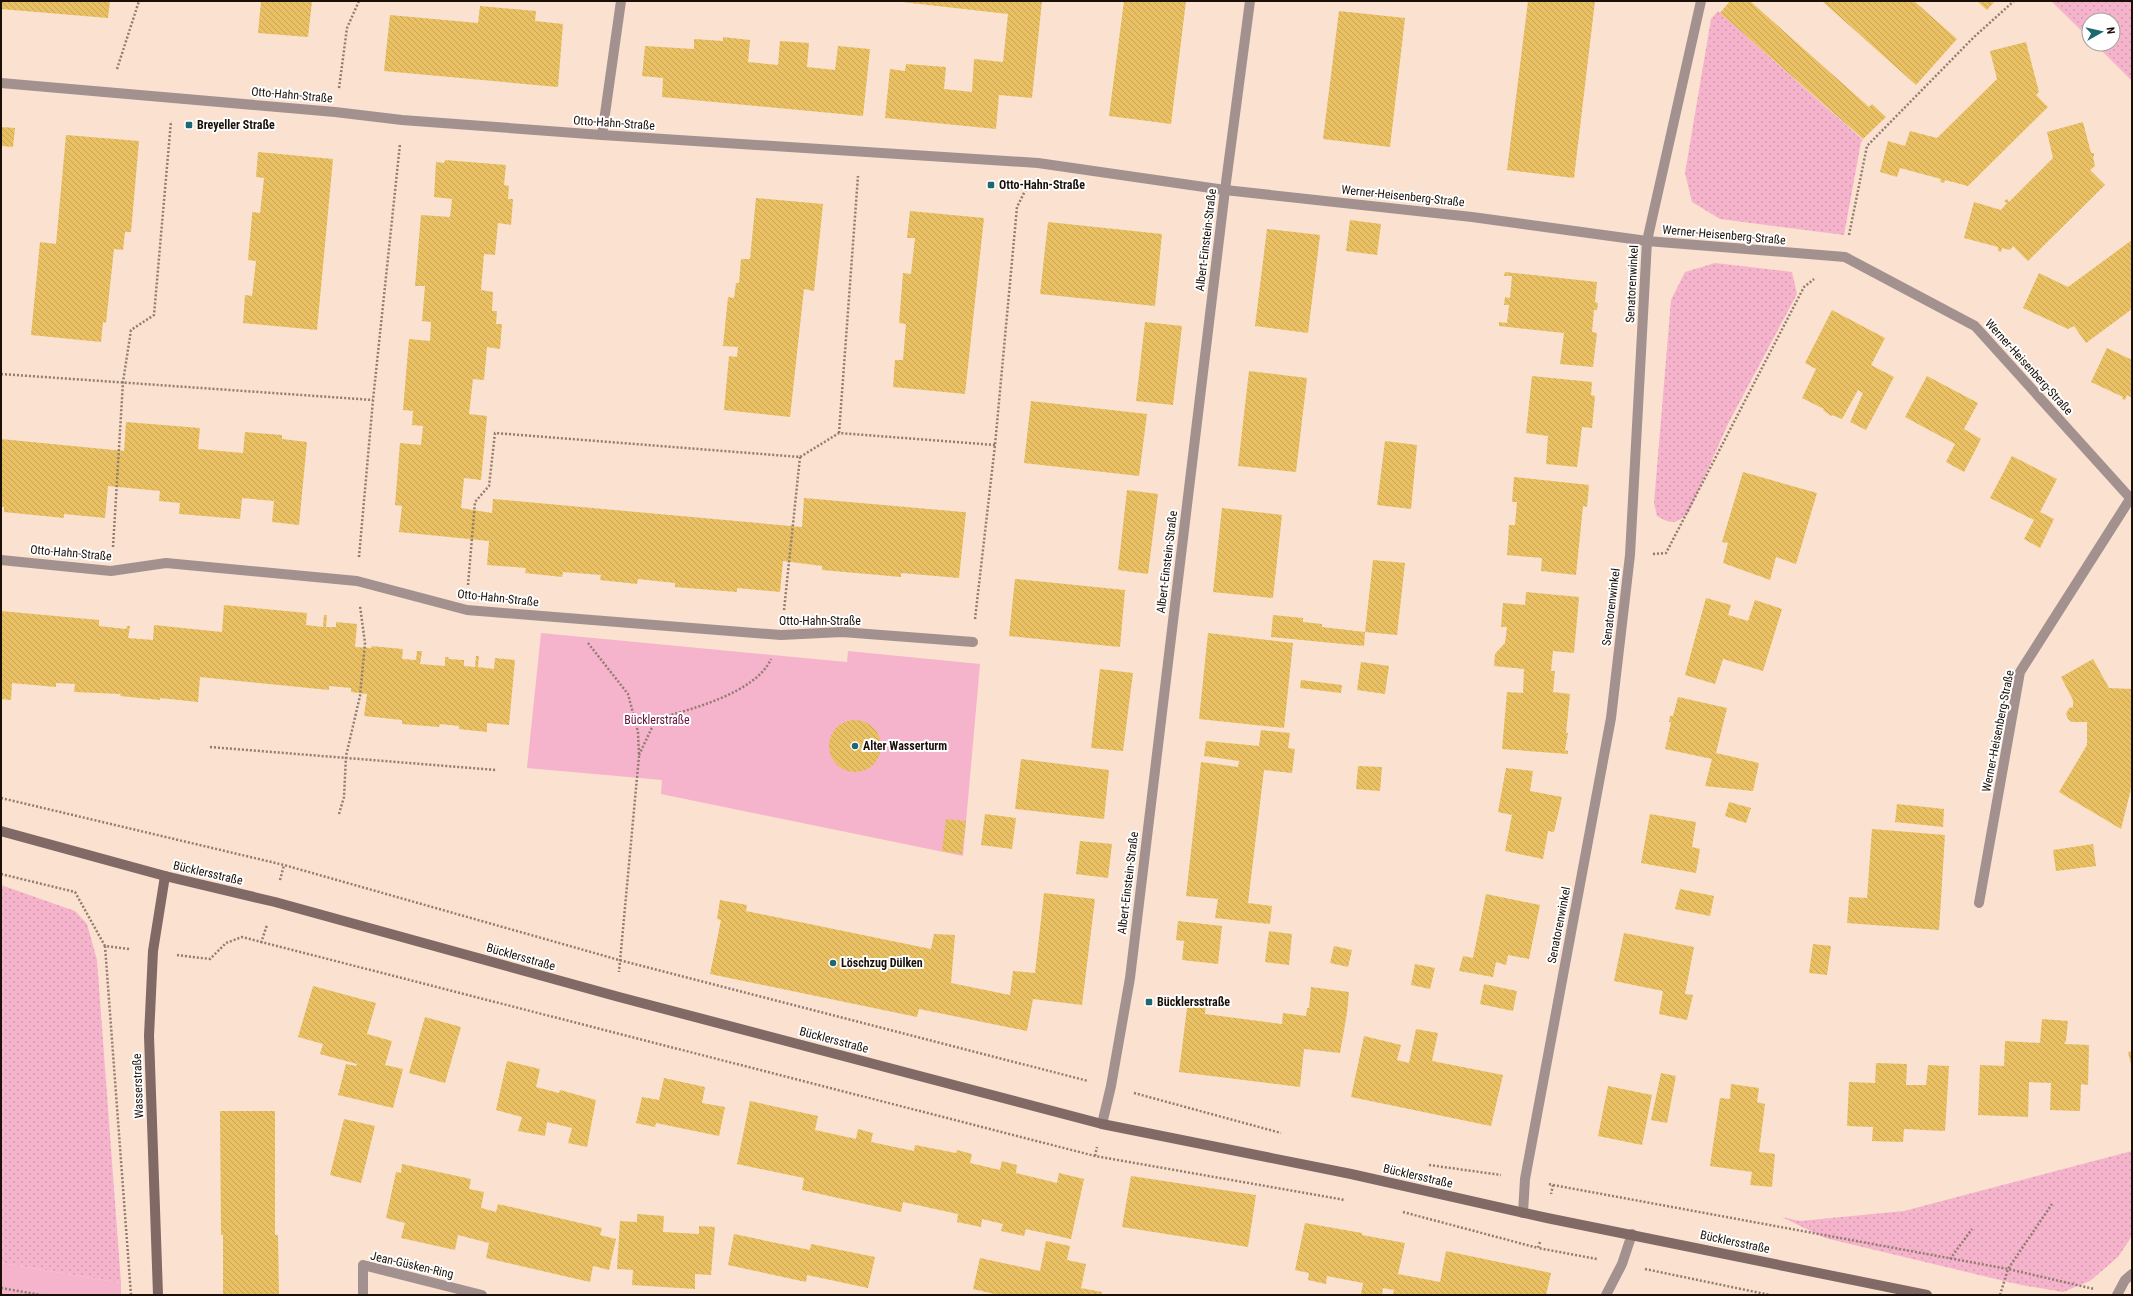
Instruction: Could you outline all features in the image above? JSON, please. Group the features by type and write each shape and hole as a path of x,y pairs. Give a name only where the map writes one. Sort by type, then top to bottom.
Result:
{"main road":[{"name":"Bücklersstraße","path":"1,830 165,876 275,902 619,997 1102,1124 1351,1174 1547,1218 1927,1295"},
{"name":"Wasserstraße","path":"158,1295 149,1036 153,952 165,876"}],"street":[{"path":"602,135 621,1"},
{"name":"Albert-Einstein-Straße","path":"1102,1124 1112,1086 1131,970 1250,1"},
{"name":"Senatorenwinkel","path":"1523,1213 1525,1179 1611,718 1630,555 1647,241 1701,1"},
{"name":"Otto-Hahn-Straße","path":"1,83 335,112 402,120 602,135 1038,163 1226,190"},
{"name":"Werner-Heisenberg-Straße","path":"1226,190 1472,217 1647,241 1845,257 1975,326 2131,499 2020,672 1979,903"},
{"name":"Otto-Hahn-Straße","path":"1,560 111,571 166,563 357,581 466,610 781,635 842,632 973,642"},
{"path":"1606,1295 1622,1264 1632,1234"},
{"name":"Jean-Güsken-Ring","path":"363,1295 363,1265 482,1295"},
{"path":"2117,1294 2125,1280 2132,1274"}],"path":[{"path":"108,92 139,1"},
{"path":"335,112 347,28 359,1"},
{"path":"1630,555 1666,553 1804,287 1845,257 1866,146 1974,37 2014,1"},
{"path":"111,571 123,382 131,330 154,316 172,98"},
{"path":"339,814 344,797 346,756 360,696 365,643 357,581 373,400 402,120"},
{"path":"839,433 857,201 858,152"},
{"path":"973,642 995,445 1017,207 1038,163"},
{"path":"1,374 373,400"},
{"path":"466,610 475,502 488,486 495,433 800,457 839,433 995,445"},
{"path":"584,619 588,646 628,694 638,732 639,756 619,960 619,997"},
{"path":"210,747 346,756 496,770"},
{"path":"1,798 284,865 619,960 1112,1086 1284,1134"},
{"path":"1,874 75,892 105,946 131,1295"},
{"path":"105,946 210,959 226,943 242,937 1095,1156 1346,1200"},
{"path":"1428,1165 1525,1179 2008,1269 2117,1294"},
{"path":"1538,1248 1547,1218 1553,1185"},
{"path":"2000,1295 2008,1269 2052,1204"},
{"path":"1400,1212 1538,1248 1770,1295"},
{"path":"1950,1259 1972,1229"},
{"path":"1,1288 41,1295"}],"green space":[{"path":"2051,1 2132,1 2132,81 2103,52 2121,52 2121,12 2081,12 2081,30"},
{"path":"1718,11 1863,140 1861,142 1844,235 1720,219 1692,202 1685,173 1711,19"},
{"path":"1715,263 1792,272 1797,294 1728,424 1689,512 1678,521 1671,522 1657,516 1654,503 1671,300 1685,272"},
{"name":"Bücklerstraße","path":"541,633 847,662 848,651 980,664 963,856 661,794 662,780 527,768"},
{"path":"1,885 75,911 87,924 97,960 121,1283 1,1263"},
{"path":"2132,1151 2132,1236 2118,1257 2090,1281 2063,1292 2021,1285 1825,1238 1782,1217 1800,1221 1904,1211"},
{"path":"1,1263 121,1283 121,1295 1,1295"}],"building":[{"path":"1,1 110,1 108,18 1,9"},
{"path":"261,1 312,1 308,37 258,33"},
{"path":"893,1 1042,1 1032,98 999,95 996,129 885,118 890,69 905,71 906,64 946,67 944,89 972,92 974,59 1003,62 1008,14"},
{"path":"1124,1 1186,1 1171,124 1109,116"},
{"path":"1528,1 1595,1 1574,178 1507,170"},
{"path":"1730,1 1750,1 1869,107 1872,104 1886,117 1863,139 1720,13"},
{"path":"1822,1 1914,1 1957,39 1916,85"},
{"path":"1977,1 1995,1 1987,10"},
{"path":"480,6 536,11 535,21 563,24 558,87 384,71 390,15 478,23"},
{"path":"1339,11 1405,18 1390,147 1323,139"},
{"path":"723,37 750,40 748,62 778,65 780,41 809,43 807,67 835,70 838,46 870,49 863,116 662,97 663,78 642,76 645,46 694,49 694,39 723,41"},
{"path":"2026,42 2039,92 2036,95 2048,107 1968,186 1945,180 1944,183 1940,182 1941,179 1900,168 1897,177 1880,172 1888,141 1905,146 1910,131 1937,138 1997,79 1990,51"},
{"path":"2083,122 2091,153 2094,153 2093,157 2095,166 2090,170 2105,185 2028,261 2013,246 2010,250 2002,248 2001,252 1998,251 1998,247 1964,238 1974,202 2001,210 2007,203 2004,201 2007,199 2009,202 2053,158 2047,132"},
{"path":"1,127 15,128 13,147 1,146"},
{"path":"66,135 139,141 131,232 125,232 123,250 114,249 106,323 103,322 101,342 31,335 40,242 56,244"},
{"path":"258,152 333,159 317,330 243,323 245,295 252,296 256,261 248,260 252,212 260,213 264,178 256,177"},
{"path":"445,160 506,165 504,185 509,186 508,199 513,199 511,225 498,223 495,255 484,254 481,290 493,292 492,311 497,311 496,324 502,324 500,349 487,347 484,380 473,379 469,414 487,416 481,480 464,478 461,508 492,513 493,499 802,527 804,498 966,512 959,578 901,573 901,577 822,570 822,566 783,561 780,592 737,588 737,592 675,587 675,583 638,579 637,584 600,580 601,575 563,572 562,577 525,573 526,568 487,565 489,541 399,532 402,506 395,505 400,443 421,445 423,426 412,425 413,411 403,410 409,339 430,341 431,322 422,321 425,286 415,286 421,215 450,217 452,199 434,197 436,162 444,163"},
{"path":"756,198 823,204 814,291 804,289 790,417 724,410 729,356 737,357 738,347 723,346 728,297 734,298 736,283 739,283 741,259 750,259"},
{"path":"910,211 984,218 965,394 893,387 895,360 903,360 906,324 899,323 903,273 911,274 915,238 907,238"},
{"path":"1350,220 1381,224 1377,255 1346,251"},
{"path":"1048,222 1162,234 1155,306 1040,294"},
{"path":"1267,229 1320,235 1308,333 1255,326"},
{"path":"2132,240 2132,309 2086,343 2074,326 2068,329 2023,308 2039,273 2068,287"},
{"path":"1505,272 1597,282 1595,302 1598,303 1597,310 1594,310 1592,332 1597,333 1593,367 1560,364 1564,333 1499,326 1499,322 1507,323 1509,305 1504,305 1505,297 1510,298 1512,276 1504,276"},
{"path":"1832,310 1885,338 1871,365 1894,377 1866,430 1850,422 1863,393 1858,390 1842,419 1832,415 1831,416 1823,410 1824,409 1802,398 1816,369 1805,363"},
{"path":"1145,322 1182,326 1173,405 1136,401"},
{"path":"2107,348 2132,360 2132,398 2127,395 2125,400 2122,399 2123,397 2091,382"},
{"path":"1249,371 1307,378 1296,472 1238,466"},
{"path":"1532,376 1592,382 1591,395 1595,396 1592,428 1582,427 1577,467 1546,464 1548,436 1526,433"},
{"path":"1927,376 1978,403 1964,429 1981,439 1964,472 1946,462 1955,444 1905,417"},
{"path":"1031,401 1147,414 1139,476 1024,463"},
{"path":"126,422 200,428 198,449 243,453 245,432 282,435 282,439 307,442 299,525 272,522 274,501 242,498 240,519 179,514 180,503 159,501 160,491 108,486 105,518 64,514 64,518 4,512 4,507 1,507 1,439 124,451"},
{"path":"1385,441 1417,445 1411,509 1377,505"},
{"path":"2012,456 2057,479 2040,512 2054,519 2040,548 2024,539 2034,520 1990,498"},
{"path":"1743,472 1817,493 1796,564 1776,557 1770,580 1723,563 1728,543 1722,542"},
{"path":"1514,477 1589,485 1587,507 1583,506 1576,575 1541,571 1542,558 1507,555 1509,525 1515,525 1517,502 1512,502"},
{"path":"1127,490 1158,494 1148,574 1118,570"},
{"path":"1222,508 1282,515 1273,598 1213,592"},
{"path":"1373,560 1405,563 1397,635 1365,632"},
{"path":"1015,579 1125,590 1120,647 1009,636"},
{"path":"1526,592 1579,597 1574,653 1553,651 1551,671 1555,671 1553,692 1570,694 1566,733 1568,733 1565,750 1568,751 1568,754 1502,749 1507,692 1523,693 1524,669 1494,666 1495,654 1505,643 1507,627 1501,627 1503,603 1525,605"},
{"path":"1706,598 1731,605 1728,615 1748,621 1755,600 1782,609 1763,671 1723,659 1715,684 1685,675"},
{"path":"224,605 307,613 306,625 323,627 324,615 327,615 326,627 336,627 336,622 357,624 355,647 372,648 371,646 403,649 402,659 416,660 417,651 422,651 420,664 445,666 445,657 449,657 448,659 464,660 464,666 475,667 476,656 479,656 478,667 494,669 495,658 515,660 509,725 487,723 487,732 459,729 459,726 440,724 439,727 402,724 402,720 364,716 367,694 351,692 351,688 329,686 329,690 200,677 198,702 120,696 121,694 74,692 75,684 56,683 56,687 12,683 11,700 1,699 1,611 99,620 99,626 126,629 127,626 130,626 128,638 153,640 154,625 222,632"},
{"path":"1273,615 1303,618 1303,622 1322,624 1322,627 1365,632 1364,646 1271,637"},
{"path":"1208,633 1293,643 1284,728 1199,719"},
{"path":"2093,659 2109,688 2132,689 2132,785 2121,829 2059,792 2087,745 2087,722 2072,722 2068,719 2066,714 2069,708 2073,707 2073,700 2061,677"},
{"path":"1361,662 1389,666 1385,694 1357,690"},
{"path":"1100,669 1133,673 1123,751 1091,748"},
{"path":"1301,680 1342,685 1341,693 1300,688"},
{"path":"1678,697 1727,708 1716,753 1759,763 1753,791 1705,786 1712,759 1665,749 1671,722 1669,722 1670,716 1673,716"},
{"name":"Alter Wasserturm","path":"850,720 860,720 870,724 877,731 881,741 881,751 877,761 870,768 860,772 850,772 840,768 833,761 829,751 829,741 833,731 840,724"},
{"path":"1261,730 1290,733 1288,748 1295,749 1292,773 1264,770 1248,903 1272,906 1270,924 1215,918 1218,899 1186,896 1201,762 1238,767 1239,761 1204,756 1206,741 1259,746"},
{"path":"1021,759 1109,770 1104,819 1015,809"},
{"path":"1358,766 1382,767 1380,791 1356,789"},
{"path":"1506,768 1533,771 1530,791 1562,797 1554,832 1548,831 1543,859 1505,851 1512,815 1498,812"},
{"path":"1729,802 1751,808 1746,823 1725,816"},
{"path":"1897,804 1944,809 1943,827 1895,822"},
{"path":"985,814 1016,818 1012,849 981,845"},
{"path":"1650,814 1696,822 1692,847 1700,849 1696,873 1641,863"},
{"path":"946,819 966,821 962,854 942,851"},
{"path":"1872,829 1945,835 1939,930 1847,923 1849,897 1867,898"},
{"path":"1080,841 1112,844 1108,878 1076,874"},
{"path":"2093,844 2096,866 2056,871 2053,850"},
{"path":"1680,889 1714,896 1710,916 1675,909"},
{"path":"1044,893 1095,899 1082,1005 1033,999 1027,1031 919,1009 917,1017 710,974 721,920 717,919 720,900 747,905 746,911 931,949 934,934 955,935 951,983 1010,995 1013,971 1035,973"},
{"path":"1486,894 1540,905 1529,959 1508,955 1506,965 1496,962 1493,977 1459,971 1463,956 1473,958"},
{"path":"1178,921 1222,926 1218,964 1182,960 1184,941 1176,940"},
{"path":"1269,931 1292,934 1289,965 1265,962"},
{"path":"1624,933 1694,947 1685,994 1693,995 1687,1020 1659,1014 1663,991 1614,981"},
{"path":"1813,944 1831,946 1827,975 1809,973"},
{"path":"1334,946 1352,950 1348,967 1330,963"},
{"path":"1415,964 1435,968 1430,989 1411,985"},
{"path":"1484,984 1517,991 1513,1011 1480,1004"},
{"path":"313,986 376,1003 367,1034 392,1041 385,1065 403,1069 393,1108 338,1095 346,1064 356,1066 357,1064 320,1054 323,1044 298,1037"},
{"path":"1311,987 1349,992 1347,1013 1340,1053 1304,1049 1300,1087 1179,1072 1188,1000 1206,1003 1205,1014 1282,1024 1283,1013 1306,1016 1307,1008 1309,1008"},
{"path":"425,1017 461,1027 445,1083 409,1073"},
{"path":"2042,1019 2068,1021 2066,1041 2064,1044 2089,1045 2088,1085 2081,1084 2080,1111 2050,1110 2051,1083 2029,1082 2028,1117 1978,1115 1980,1065 2004,1066 2005,1041 2040,1043"},
{"path":"1416,1029 1438,1033 1432,1061 1503,1075 1491,1126 1351,1097 1364,1036 1401,1045 1397,1060 1409,1063"},
{"path":"2132,1051 2132,1064 2131,1064 2128,1052"},
{"path":"507,1061 540,1069 536,1087 559,1093 560,1090 596,1100 587,1147 568,1143 572,1128 547,1122 545,1136 518,1131 522,1117 496,1110"},
{"path":"1876,1063 1907,1064 1906,1085 1926,1085 1928,1065 1949,1066 1945,1131 1904,1129 1903,1142 1872,1141 1873,1127 1847,1126 1849,1082 1875,1083"},
{"path":"1661,1073 1676,1076 1667,1123 1651,1120"},
{"path":"664,1078 705,1087 702,1103 725,1107 719,1136 656,1123 655,1127 636,1123 642,1097 659,1100"},
{"path":"1731,1084 1759,1088 1757,1102 1765,1104 1759,1152 1775,1154 1772,1187 1750,1185 1752,1172 1710,1166 1720,1098 1730,1099"},
{"path":"1608,1086 1652,1095 1642,1145 1598,1136"},
{"path":"750,1101 818,1116 815,1130 856,1139 858,1129 873,1133 871,1142 914,1151 915,1145 956,1153 957,1150 972,1154 970,1163 1000,1170 1002,1161 1017,1165 1016,1173 1057,1183 1059,1173 1084,1179 1071,1239 1026,1229 1024,1236 1001,1231 1003,1224 982,1219 981,1227 957,1222 958,1214 903,1202 901,1212 802,1190 804,1178 737,1164"},
{"path":"220,1111 275,1111 275,1235 278,1235 279,1295 223,1295"},
{"path":"344,1119 375,1126 361,1183 330,1175"},
{"path":"402,1164 471,1179 469,1189 484,1192 481,1208 496,1212 498,1204 602,1228 600,1235 616,1239 609,1270 593,1266 590,1282 486,1258 489,1243 458,1235 455,1250 401,1238 405,1223 386,1218 396,1172 401,1173"},
{"path":"1131,1176 1256,1195 1248,1247 1122,1227"},
{"path":"637,1214 664,1216 663,1232 699,1234 699,1226 715,1227 711,1275 695,1274 695,1289 632,1285 633,1270 617,1269 620,1221 637,1222"},
{"path":"1305,1223 1362,1233 1362,1235 1405,1243 1398,1274 1440,1282 1446,1251 1551,1273 1546,1295 1393,1295 1394,1290 1383,1288 1382,1295 1366,1295 1361,1294 1363,1283 1327,1276 1326,1284 1308,1280 1309,1273 1295,1270"},
{"path":"734,1234 810,1250 811,1244 875,1257 868,1288 807,1275 806,1282 728,1265"},
{"path":"1046,1241 1070,1246 1067,1260 1086,1264 1081,1288 1102,1292 1101,1295 999,1295 973,1289 980,1258 1040,1271"}],"place":[{"name":"Breyeller Straße","path":"189,125"},
{"name":"Otto-Hahn-Straße","path":"991,185"},
{"name":"Alter Wasserturm","path":"855,746"},
{"name":"Löschzug Dülken","path":"833,963"},
{"name":"Bücklersstraße","path":"1149,1002"}]}
